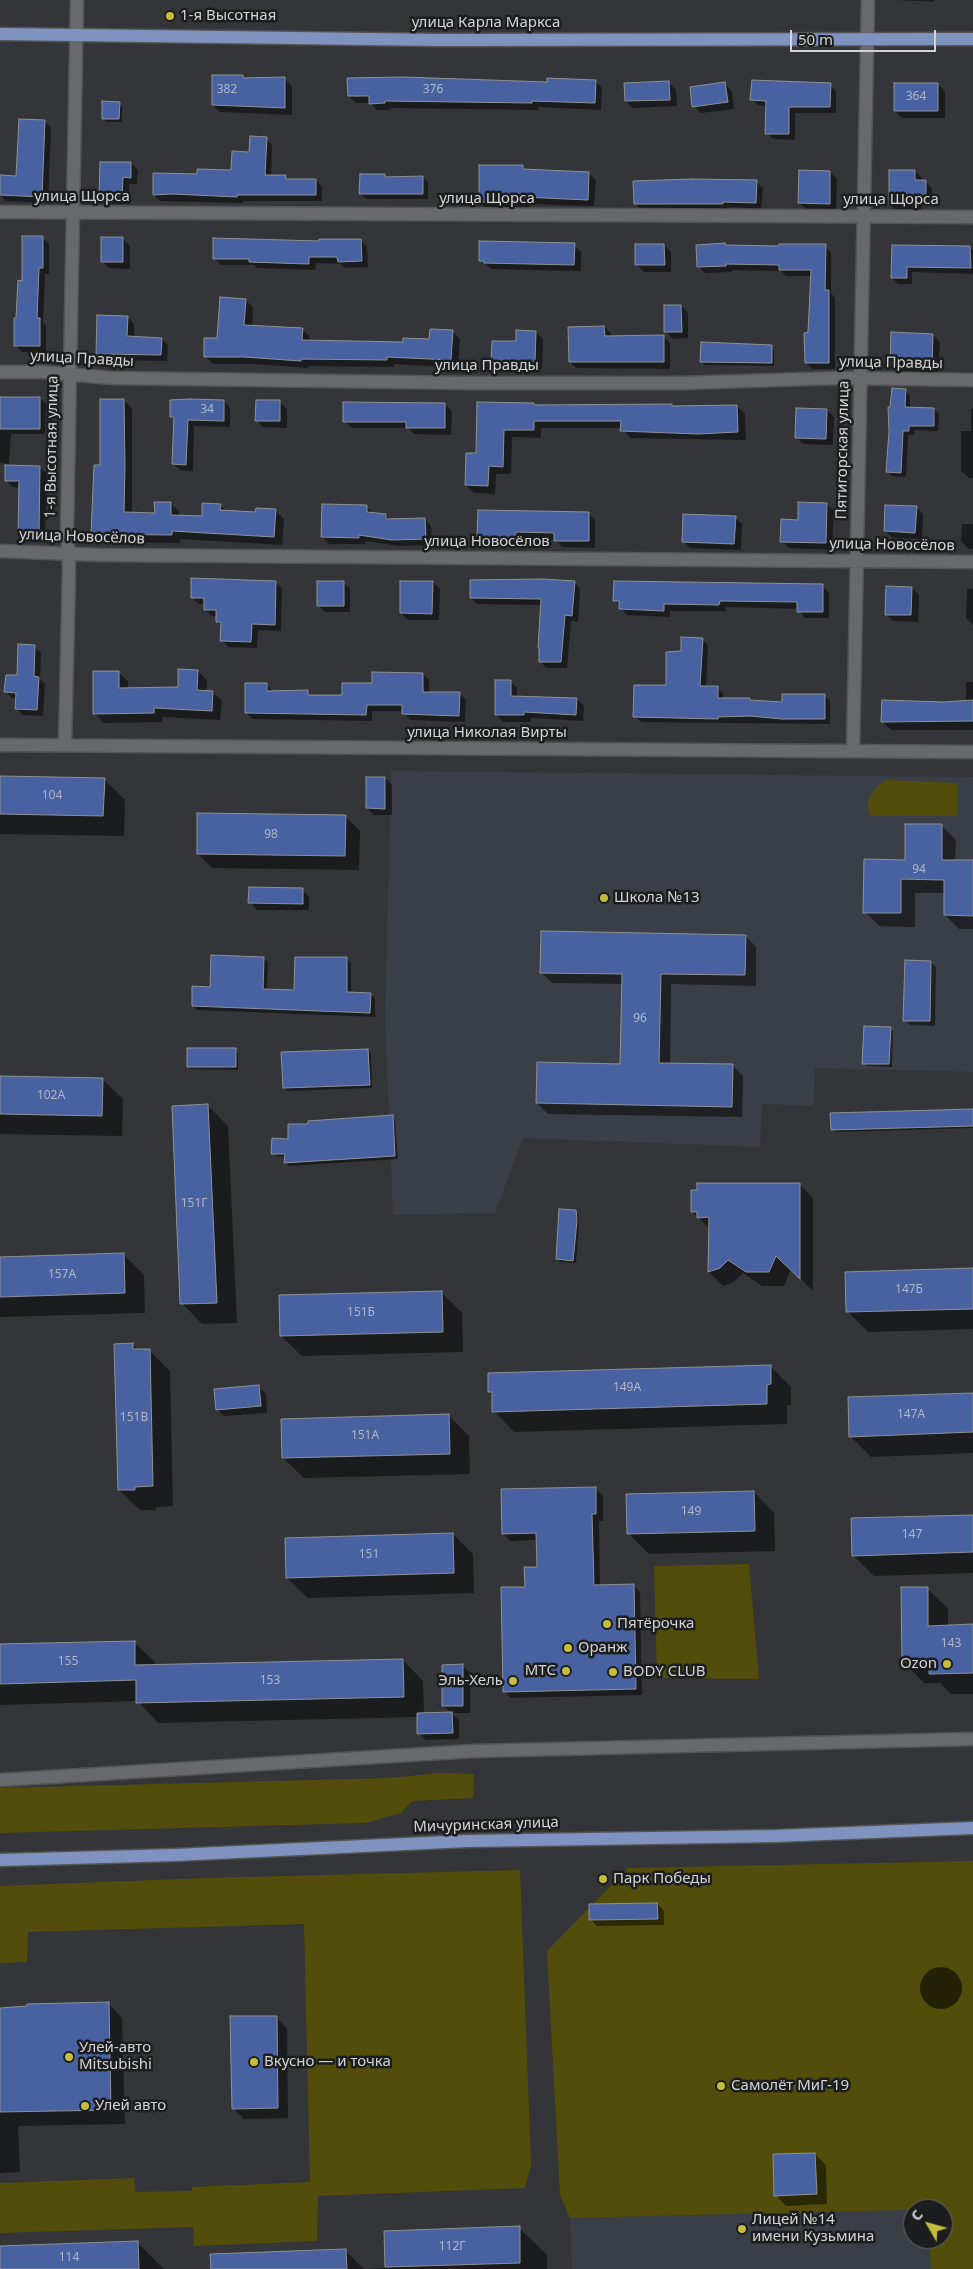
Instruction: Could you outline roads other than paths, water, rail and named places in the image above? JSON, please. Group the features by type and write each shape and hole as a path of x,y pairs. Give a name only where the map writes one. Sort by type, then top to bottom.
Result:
{"main road":[{"name":"улица Карла Маркса","path":"0,34 440,40 973,39"},
{"name":"Мичуринская улица","path":"0,1860 175,1855 460,1841 775,1836 973,1828"}],"street":[{"name":"1-я Высотная улица","path":"65,745 77,0"},
{"name":"Пятигорская улица","path":"853,751 868,0"},
{"name":"улица Щорса","path":"0,212 973,217"},
{"name":"улица Правды","path":"0,372 70,374 112,378 485,383 682,384 861,378 973,380"},
{"name":"улица Новосёлов","path":"0,551 68,552 100,555 973,562"},
{"name":"улица Николая Вирты","path":"0,745 973,752"},
{"path":"0,1780 474,1751 973,1739"}],"place":[{"name":"1-я Высотная","path":"170,16"},
{"name":"Школа №13","path":"604,898"},
{"name":"Пятёрочка","path":"607,1624"},
{"name":"Оранж","path":"568,1648"},
{"name":"Ozon","path":"947,1664"},
{"name":"МТС","path":"566,1671"},
{"name":"BODY CLUB","path":"613,1672"},
{"name":"Эль-Хель","path":"513,1681"},
{"name":"Парк Победы","path":"603,1879"},
{"name":"Улей-авто Mitsubishi","path":"69,2057"},
{"name":"Вкусно — и точка","path":"254,2062"},
{"name":"Самолёт МиГ-19","path":"721,2086"},
{"name":"Улей авто","path":"85,2106"},
{"name":"Лицей №14 имени Кузьмина","path":"742,2229"}]}
